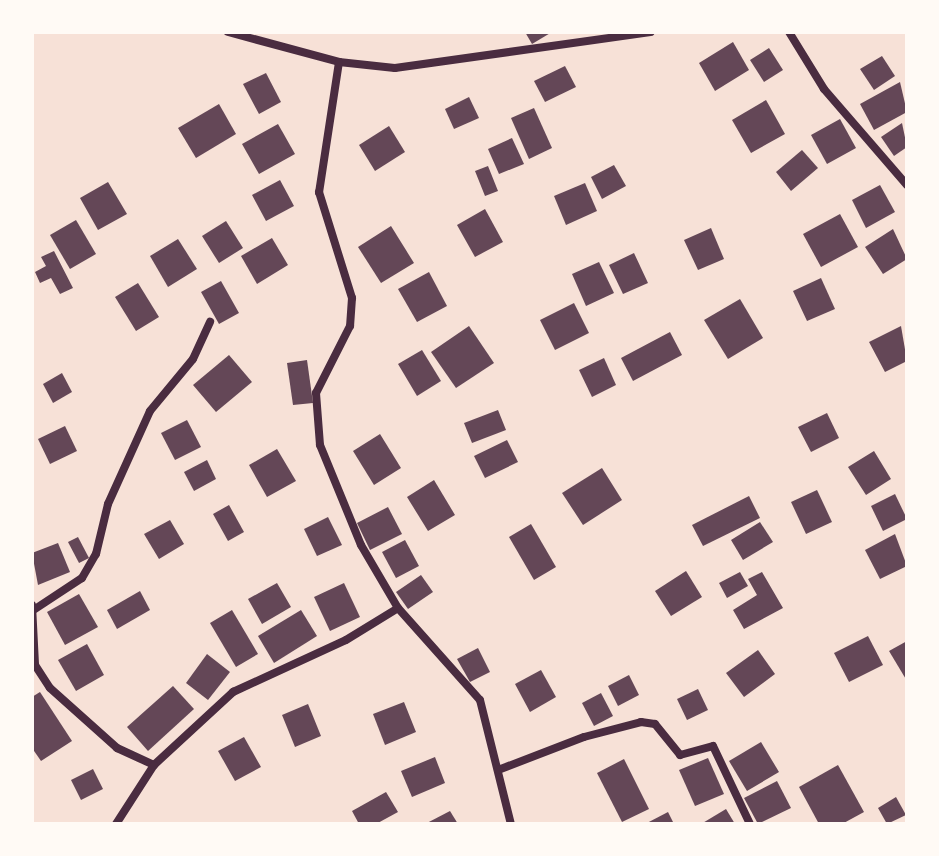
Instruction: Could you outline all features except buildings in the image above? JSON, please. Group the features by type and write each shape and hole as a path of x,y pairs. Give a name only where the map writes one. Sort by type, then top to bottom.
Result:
{"street":[{"path":"228,32 339,62 395,68 650,32"},
{"path":"789,32 824,89 907,185"},
{"path":"339,62 319,192 352,298 350,326 316,393 320,445 361,545 398,608 480,700 511,824"},
{"path":"154,765 117,748 50,688 35,665 34,607 82,578 96,554 108,504 150,411 193,359 210,322"},
{"path":"116,824 154,765 233,692 346,640 398,608"},
{"path":"498,770 584,737 641,722 655,724 680,755 713,746 750,824"}]}
